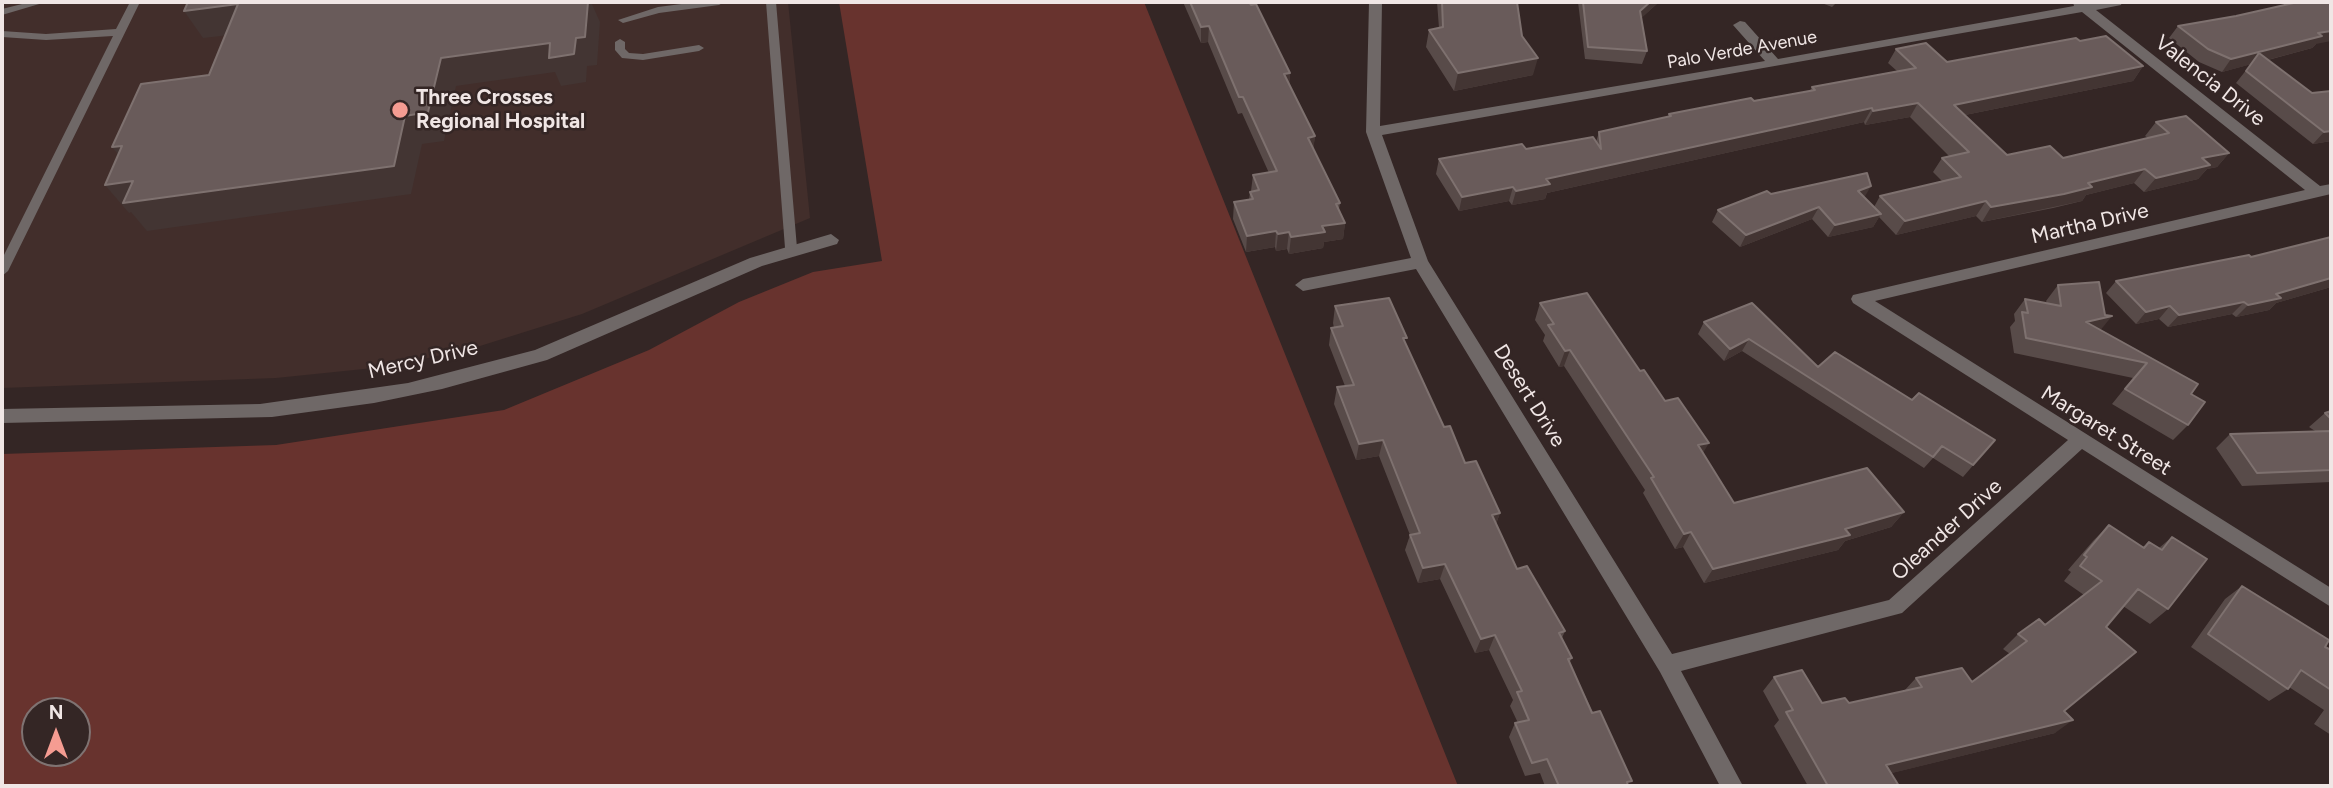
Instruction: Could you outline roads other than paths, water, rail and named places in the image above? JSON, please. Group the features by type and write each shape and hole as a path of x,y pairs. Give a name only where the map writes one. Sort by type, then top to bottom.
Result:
{"street":[{"name":"Desert Drive","path":"1376,2 1373,132 1420,262 1667,665 1732,786"},
{"name":"Palo Verde Avenue","path":"1373,132 1775,64 2081,5 2116,2"},
{"name":"Valencia Drive","path":"2081,5 2324,190"},
{"path":"1740,25 1775,64"},
{"name":"Martha Drive","path":"1859,299 2324,190"},
{"name":"Mercy Drive","path":"2,416 269,410 346,400 436,383 541,355 626,321 756,260 792,248 831,240"},
{"path":"1303,285 1420,262"},
{"name":"Margaret Street","path":"1859,299 2079,441 2331,597"},
{"name":"Oleander Drive","path":"1667,665 1895,607 2079,441"}],"lane":[{"path":"2,13 41,2"},
{"path":"2,271 135,2"},
{"path":"623,20 658,10 719,2"},
{"path":"771,2 792,248"},
{"path":"2,34 46,37 120,32"},
{"path":"620,42 620,50 626,56 643,57 699,48"}],"place":[{"name":"Three Crosses Regional Hospital","path":"400,110"}]}
